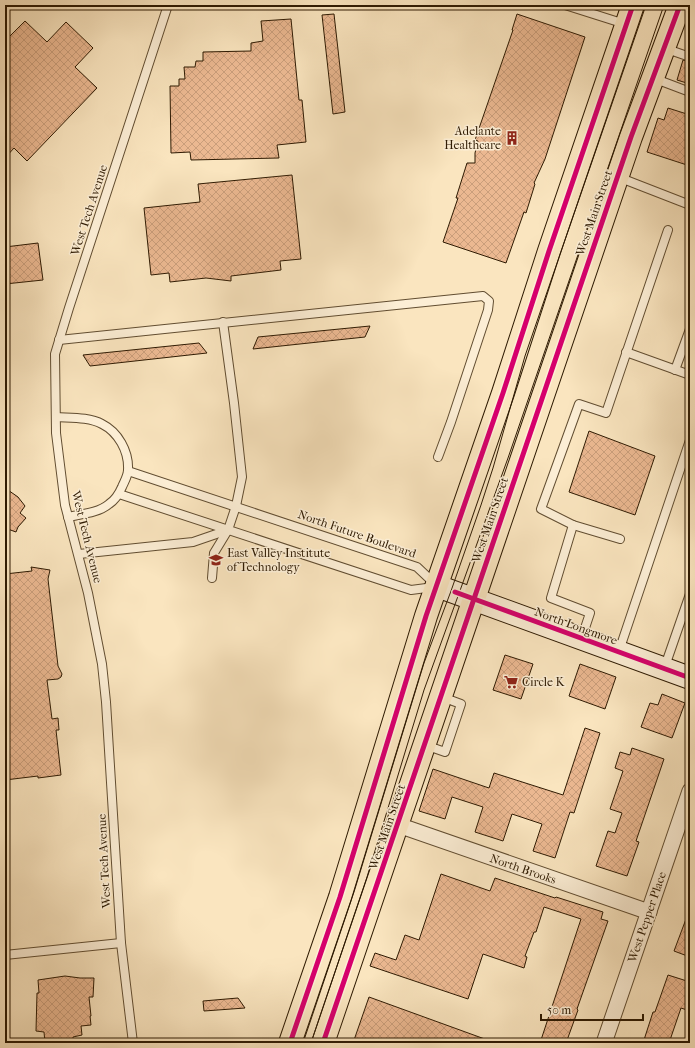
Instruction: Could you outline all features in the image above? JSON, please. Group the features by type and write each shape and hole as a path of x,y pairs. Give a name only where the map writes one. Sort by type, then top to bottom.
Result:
{"main road":[{"name":"West Main Street","path":"290,1043 340,896 424,624 455,593 617,177 664,48 680,11"},
{"name":"West Main Street","path":"323,1043 441,697 455,593 503,393 549,250 629,15"}],"street":[{"name":"North Longmore","path":"455,593 690,678"},
{"name":"West Pepper Place","path":"604,1043 690,791"},
{"name":"North Brooks","path":"398,826 649,912"}],"lane":[{"name":"West Tech Avenue","path":"133,1043 121,943 104,679 88,593 65,505 56,433 55,354 168,5"},
{"path":"565,5 629,15"},
{"path":"664,48 690,57"},
{"path":"653,78 690,92"},
{"path":"617,177 690,205"},
{"path":"620,539 573,525 542,510 579,404 606,412 668,230"},
{"path":"59,340 483,296 488,301 488,310 438,457"},
{"path":"212,578 214,553 228,530 236,506 242,477 235,409 223,322"},
{"path":"675,370 690,328"},
{"path":"626,352 690,375"},
{"path":"56,417 88,420 101,423 113,431 127,456 128,471 119,494 110,504 99,510 68,517"},
{"path":"619,653 690,440"},
{"name":"North Future Boulevard","path":"128,471 418,568 455,593"},
{"path":"119,494 411,590 455,593"},
{"path":"573,525 551,598 590,613 582,639"},
{"path":"79,554 193,542 228,530"},
{"path":"664,669 690,594"},
{"path":"425,745 445,752 461,704 441,697"},
{"path":"5,955 121,943"}],"building":[{"path":"334,14 345,112 333,114 322,15"},
{"name":"Adelante Healthcare","path":"517,14 585,37 545,159 534,183 535,184 526,213 524,212 506,263 443,242 458,198 456,198 467,163 475,163 475,153 478,141 475,140 513,30"},
{"path":"291,19 299,100 302,100 306,142 277,145 279,158 191,160 190,152 171,153 170,86 179,86 179,79 185,79 184,67 195,67 196,61 203,61 203,52 251,51 251,43 263,41 261,21"},
{"path":"25,21 47,42 66,22 93,48 75,67 97,88 27,161 14,148 5,158 5,41"},
{"path":"683,60 690,62 690,84 677,80"},
{"path":"668,108 690,115 690,166 647,152 658,118 664,120"},
{"path":"292,175 301,259 280,261 281,270 231,276 231,281 206,278 170,282 169,273 151,275 144,208 200,202 198,184"},
{"path":"38,243 43,280 5,284 5,247"},
{"path":"370,326 365,337 253,349 258,337"},
{"path":"199,343 207,353 90,366 83,355"},
{"path":"589,431 655,456 635,515 569,492"},
{"path":"5,488 18,497 25,506 20,513 26,518 18,527 16,532 5,528"},
{"path":"31,567 50,570 48,579 58,666 62,674 58,679 47,680 52,719 58,718 59,730 56,730 61,775 5,780 5,574 32,571"},
{"name":"Circle K","path":"505,655 533,664 521,699 493,690"},
{"path":"580,664 616,677 605,709 569,696"},
{"path":"662,694 685,703 672,738 641,727 650,703 658,705"},
{"path":"585,728 600,733 574,813 570,812 555,858 533,851 542,824 512,814 503,841 475,832 483,807 452,797 445,819 419,811 433,769 489,788 494,773 563,795"},
{"path":"632,748 664,759 636,841 639,842 627,876 596,866 608,831 615,833 622,813 610,809 623,771 615,768 620,752 630,755"},
{"path":"441,874 490,891 495,878 603,912 601,919 608,921 566,1043 540,1043 581,919 544,907 536,932 534,932 525,956 527,957 524,968 483,954 468,999 370,966 375,953 396,960 405,935 419,940"},
{"path":"690,911 690,957 674,951"},
{"path":"668,975 690,982 690,1011 681,1008 669,1043 643,1043 653,1012 655,1012"},
{"path":"65,976 94,978 93,997 89,997 91,1025 81,1026 82,1035 73,1037 73,1043 45,1043 44,1032 36,1031 37,993 39,993 38,980"},
{"path":"369,997 493,1042 353,1043"},
{"path":"238,998 245,1008 204,1011 203,1001"}],"tram line":[{"path":"303,1043 354,892 424,663 451,591 493,468 525,356 646,5"},
{"path":"311,1043 367,877 424,690 508,458 664,5"}],"cycle path":[{"path":"290,1043 340,897 426,616 503,393 549,251 633,5"},
{"path":"323,1043 631,137 680,5"},
{"path":"455,592 690,678"}],"place":[{"name":"Adelante Healthcare","path":"512,138"},
{"name":"East Valley Institute of Technology","path":"216,560"},
{"name":"Circle K","path":"511,682"}]}
